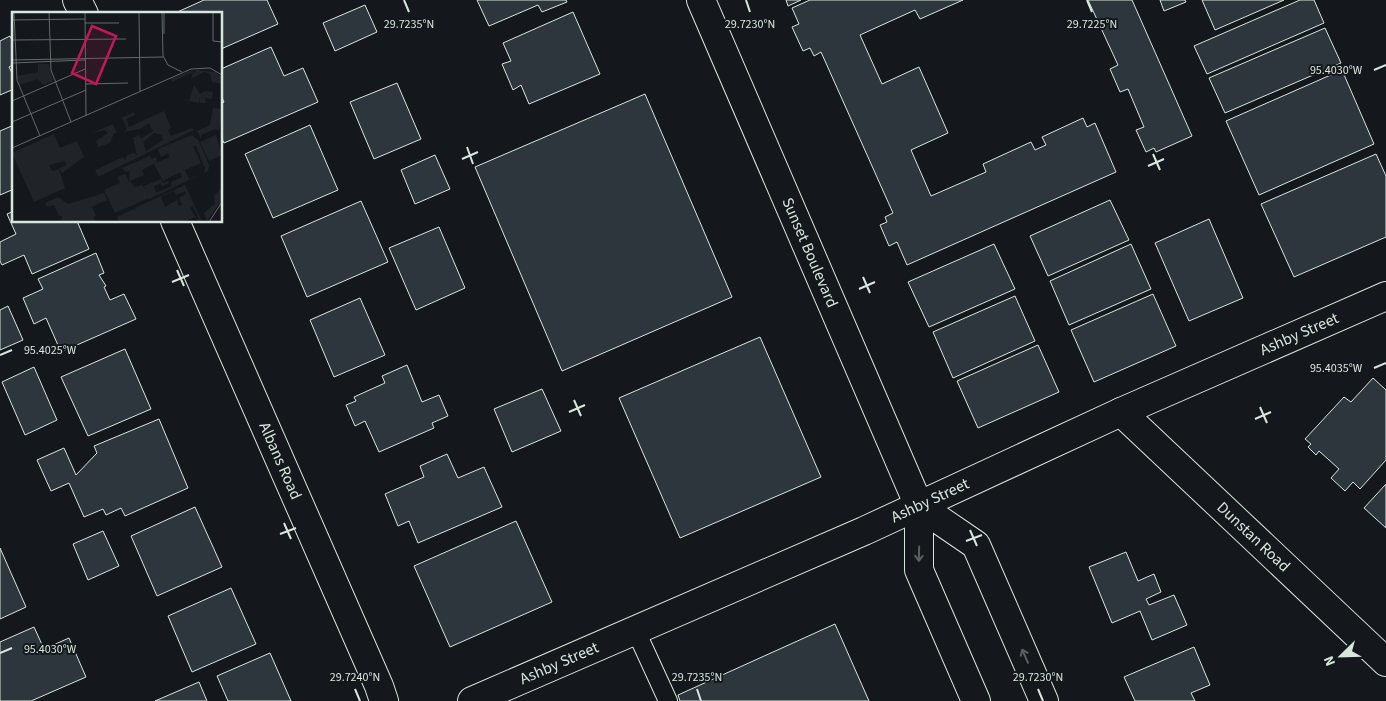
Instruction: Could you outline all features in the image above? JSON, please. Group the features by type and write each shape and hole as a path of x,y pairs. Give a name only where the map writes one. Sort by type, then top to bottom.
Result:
{"street":[{"path":"78,0 83,12"},
{"name":"Sunset Boulevard","path":"701,0 919,506 919,570 976,701"},
{"name":"Albans Road","path":"175,222 384,701"},
{"name":"Ashby Street","path":"472,701 919,506 1121,412 1386,296"},
{"name":"Dunstan Road","path":"1121,412 1386,662"},
{"path":"919,506 976,545 1044,701"}],"lane":[{"path":"635,629 668,701"}],"building":[{"path":"204,0 267,0 278,24 222,49 222,12 177,12"},
{"path":"477,0 566,0 567,2 542,12 538,5 489,26"},
{"path":"786,0 801,0 788,6"},
{"path":"810,0 963,0 920,19 915,10 860,35 882,84 919,67 948,133 911,150 931,196 986,172 983,164 1031,142 1035,150 1046,145 1042,137 1083,118 1087,127 1095,123 1116,172 907,265 897,242 889,246 880,225 887,222 885,217 893,213 821,52 814,56 810,48 803,51 792,27 799,24 792,8"},
{"path":"1088,0 1132,0 1192,136 1156,152 1154,148 1146,152 1136,130 1144,127 1128,89 1120,92 1110,69 1118,65"},
{"path":"1160,0 1185,0 1186,2 1164,11"},
{"path":"1202,0 1284,0 1215,30"},
{"path":"1300,0 1314,0 1324,23 1207,74 1194,46"},
{"path":"365,5 377,32 335,51 323,23"},
{"path":"573,12 600,74 529,104 521,85 513,90 502,64 511,61 503,43"},
{"path":"1325,28 1341,63 1225,113 1209,78"},
{"path":"10,36 12,40 12,65 9,67 12,73 12,90 0,95 0,41"},
{"path":"271,47 284,76 303,68 318,102 224,143 222,139 222,103 224,102 222,98 222,69"},
{"path":"1342,70 1374,144 1259,195 1226,121"},
{"path":"397,83 421,139 374,159 350,102"},
{"path":"645,94 732,297 562,371 475,167"},
{"path":"310,125 338,190 273,218 245,154"},
{"path":"12,126 12,190 0,195 0,131"},
{"path":"1376,154 1386,176 1386,237 1294,277 1261,204"},
{"path":"435,155 450,189 415,204 401,170"},
{"path":"1110,200 1129,240 1048,276 1030,236"},
{"path":"361,201 388,262 307,297 281,236"},
{"path":"12,212 12,222 77,222 89,249 32,274 24,255 2,265 0,261 0,242 16,234 7,214"},
{"path":"1209,219 1243,298 1189,321 1155,243"},
{"path":"439,227 465,288 416,310 389,248"},
{"path":"994,244 1015,289 929,327 908,282"},
{"path":"1131,244 1151,289 1069,325 1050,281"},
{"path":"96,253 104,273 99,275 106,286 104,287 110,300 124,294 136,319 61,352 46,318 34,324 23,298 43,289 38,279"},
{"path":"1153,294 1176,346 1094,382 1071,330"},
{"path":"1015,296 1035,341 953,378 933,332"},
{"path":"360,298 385,355 334,377 310,320"},
{"path":"8,306 23,340 0,350 0,310"},
{"path":"760,337 821,477 680,538 619,398"},
{"path":"1038,345 1059,392 978,428 957,381"},
{"path":"125,349 151,409 88,436 61,377"},
{"path":"407,365 422,402 439,395 448,416 432,423 434,428 379,452 365,421 355,426 346,405 356,401 354,397 385,383 382,376"},
{"path":"34,367 57,420 25,435 2,382"},
{"path":"1373,378 1386,390 1386,460 1360,489 1353,482 1345,491 1331,478 1339,469 1319,451 1316,455 1308,447 1311,444 1305,439 1344,397 1351,402"},
{"path":"542,389 561,431 512,452 494,409"},
{"path":"159,419 188,488 125,516 121,508 106,515 103,509 84,517 69,483 51,491 37,460 64,448 76,475 97,453 94,446"},
{"path":"447,454 458,478 484,467 502,507 418,543 409,521 398,526 385,494 424,477 420,466"},
{"path":"1386,484 1386,528 1364,508"},
{"path":"195,507 222,567 157,596 131,536"},
{"path":"516,521 552,602 450,647 414,566"},
{"path":"103,531 119,566 88,580 73,544"},
{"path":"0,548 26,607 0,619"},
{"path":"1126,552 1138,581 1154,574 1161,592 1146,599 1149,605 1174,595 1187,625 1152,640 1140,611 1112,623 1089,567"},
{"path":"231,588 256,644 192,672 168,616"},
{"path":"835,624 869,701 680,701 678,695"},
{"path":"34,627 44,649 69,638 86,677 31,701 0,701 0,642"},
{"path":"1194,647 1210,685 1191,693 1195,701 1135,701 1124,677"},
{"path":"270,653 291,701 228,701 217,676"},
{"path":"199,682 207,701 155,701"}]}
